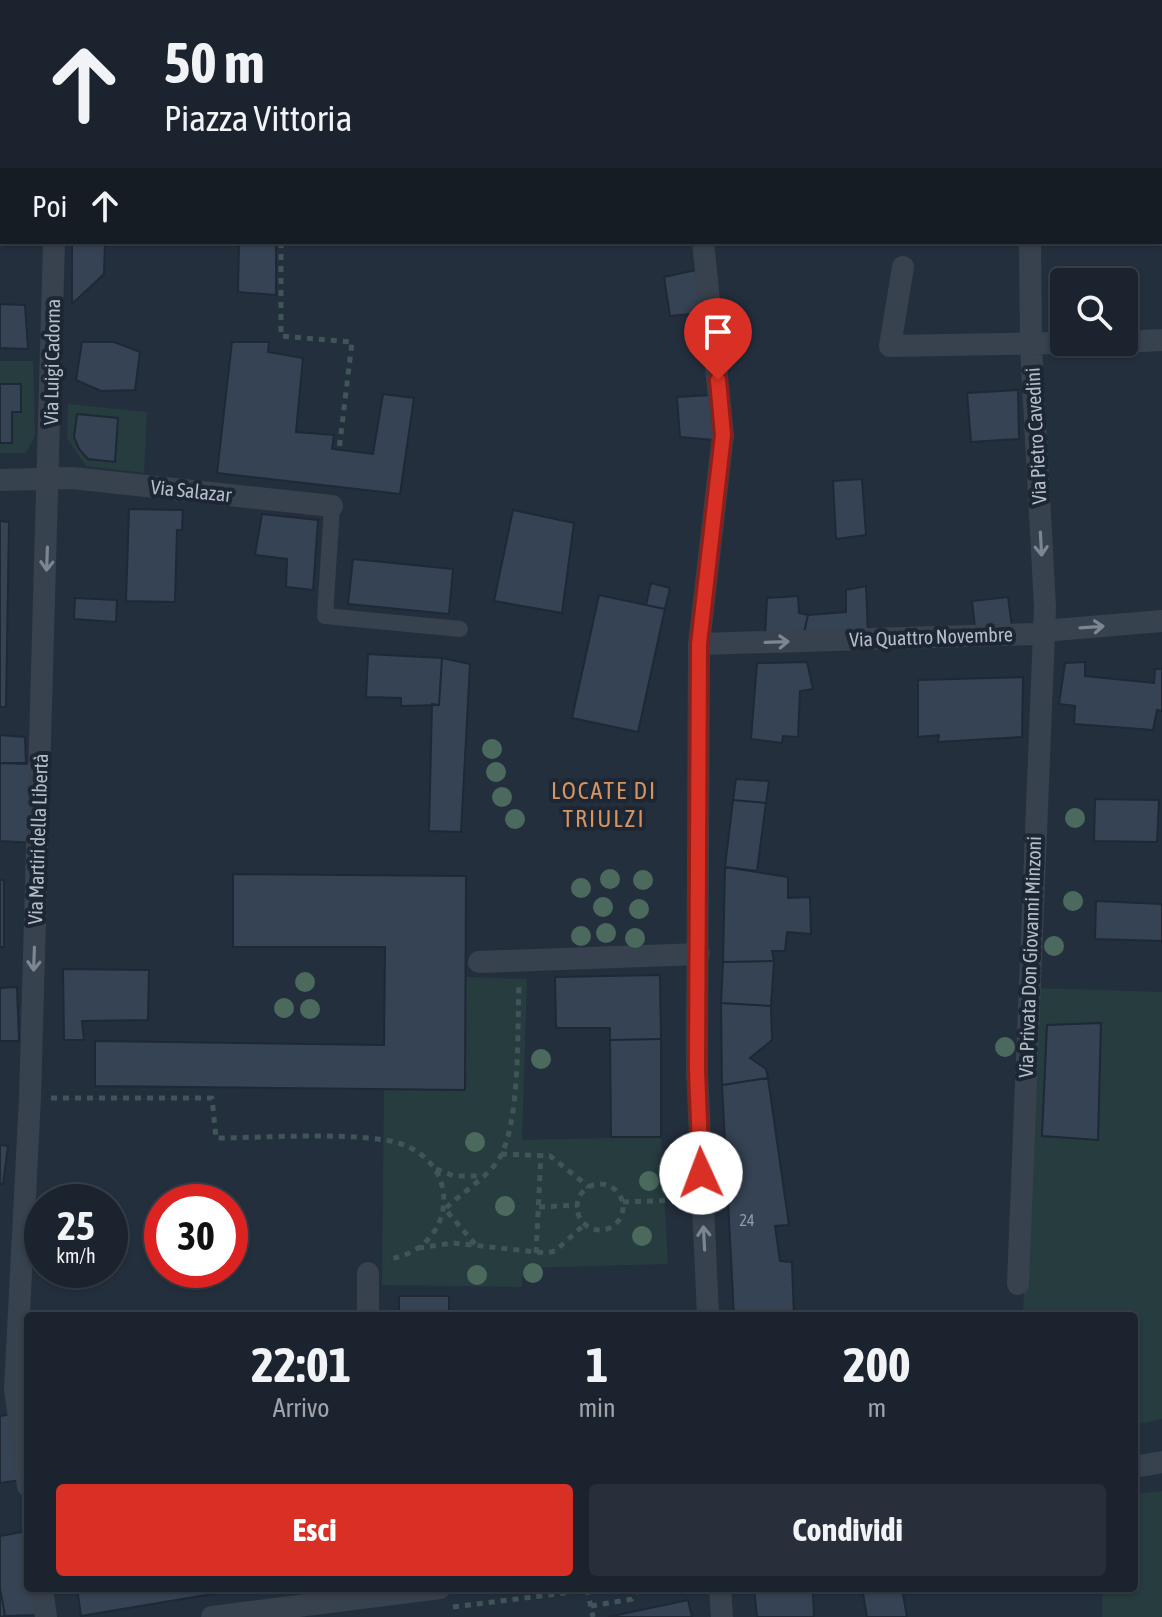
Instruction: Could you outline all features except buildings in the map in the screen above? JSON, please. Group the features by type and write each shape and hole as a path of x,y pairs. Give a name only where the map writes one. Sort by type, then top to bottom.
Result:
{"street":[{"name":"Via Luigi Cadorna","path":"49,481 54,244"},
{"path":"703,244 723,435 699,644 697,1070 708,1312"},
{"name":"Via Pietro Cavedini","path":"1030,244 1031,346 1043,631"},
{"path":"903,267 890,346 1050,345"},
{"path":"1138,341 1162,340"},
{"name":"Via Salazar","path":"0,480 72,478 332,506"},
{"name":"Via Martiri della Libertà","path":"24,1456 15,1389 27,1198 49,481"},
{"path":"332,506 325,616 460,629"},
{"name":"Via Quattro Novembre","path":"699,644 1036,634 1162,621"},
{"name":"Via Privata Don Giovanni Minzoni","path":"1018,1284 1043,631"},
{"path":"479,962 699,954"},
{"path":"368,1273 368,1312"},
{"path":"1138,1466 1162,1462"},
{"path":"43,1592 46,1617"},
{"path":"720,1592 722,1617"},
{"path":"212,1617 364,1593 442,1598"}],"path":[{"path":"281,244 281,336 352,342 339,450"},
{"path":"415,1249 433,1232 445,1209 501,1154 511,1121 521,962"},
{"path":"30,1098 212,1098 216,1138 374,1138 406,1146 434,1168 444,1182 445,1209 475,1244"},
{"path":"501,1154 541,1154 562,1163 589,1187 608,1185 618,1191 623,1202 621,1216 612,1228 599,1230 585,1224 578,1205"},
{"path":"536,1253 541,1154"},
{"path":"434,1168 454,1176 482,1176"},
{"path":"578,1205 589,1187"},
{"path":"623,1202 702,1199"},
{"path":"539,1207 578,1205"},
{"path":"368,1273 373,1260 392,1258 434,1244 475,1244 536,1253 555,1251 585,1224"},
{"path":"442,1598 539,1592"},
{"path":"588,1592 593,1617"},
{"path":"591,1606 632,1599 636,1592"}],"green space":[{"path":"0,361 33,361 35,436 26,453 0,453"},
{"path":"68,404 147,412 144,473 86,466 67,438"},
{"path":"466,977 527,979 522,1140 661,1137 668,1264 523,1268 522,1287 382,1285 384,1089 464,1090"},
{"path":"1036,988 1162,992 1162,1419 1138,1424 1138,1312 1023,1312"},
{"path":"1162,1491 1162,1617 1102,1617 1103,1592 1138,1592 1138,1494"}],"district":[{"name":"LOCATE DI TRIULZI","path":"604,805"}],"route":[{"path":"701,1173 697,1070 699,644 723,435 718,380"}]}
